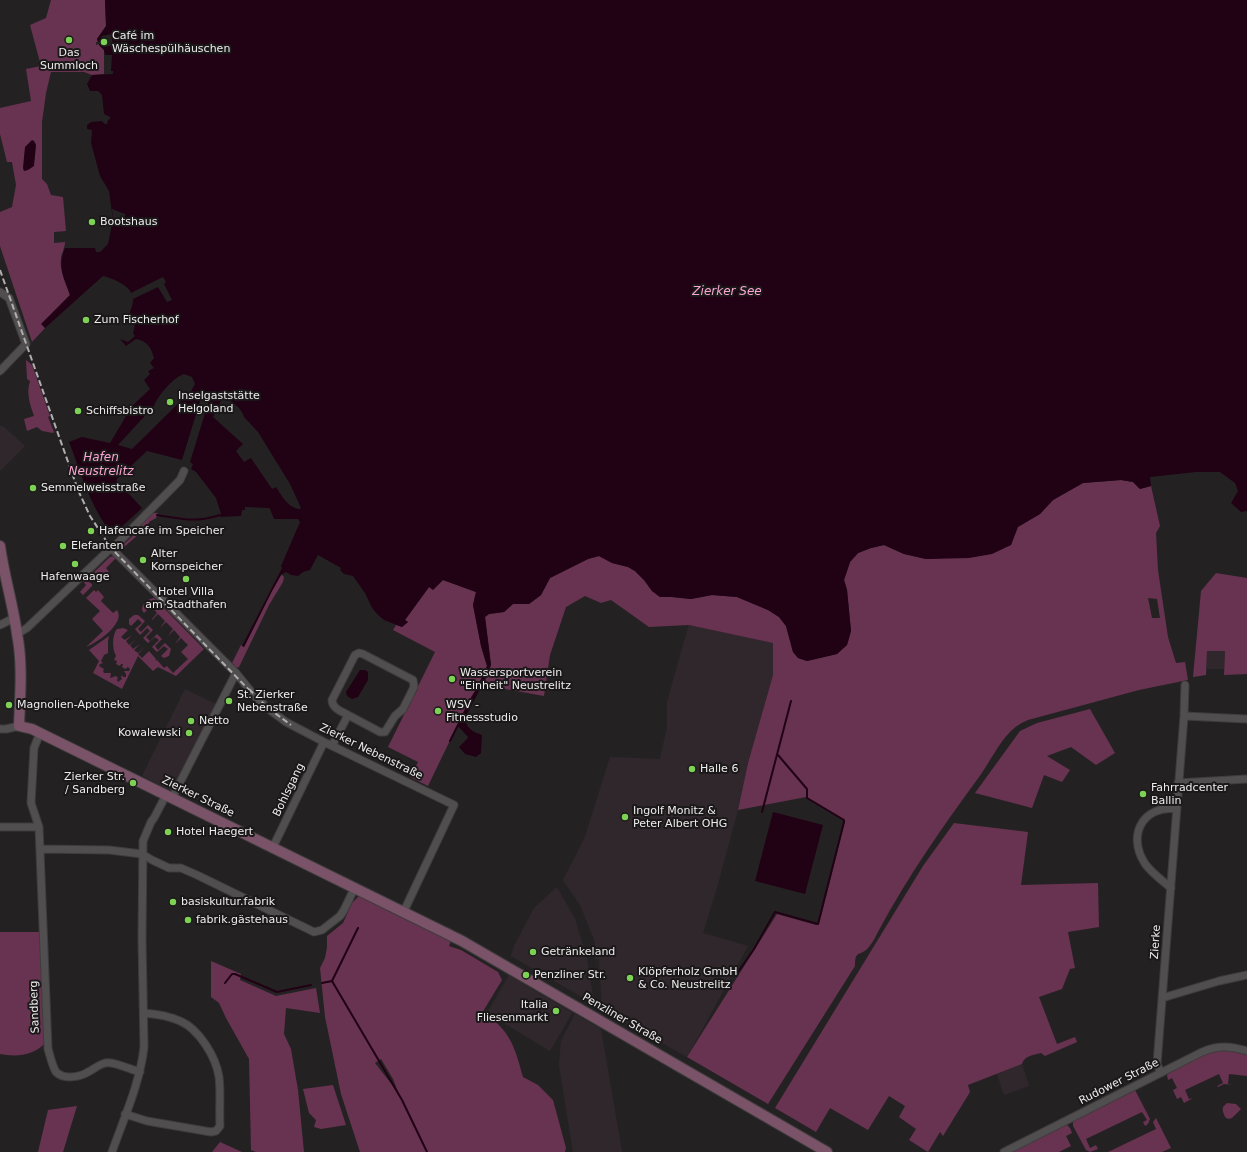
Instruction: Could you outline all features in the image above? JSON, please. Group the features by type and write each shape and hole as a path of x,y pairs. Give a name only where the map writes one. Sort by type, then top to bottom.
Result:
{"main road":[{"path":"0,546 5,580 18,634 21,669 19,726"},
{"name":"Zierker Straße","path":"19,726 32,729 38,737 167,795 404,911"},
{"name":"Penzliner Straße","path":"404,911 487,954 827,1152"}],"street":[{"path":"0,292 8,298 26,344 0,371"},
{"path":"18,634 27,628 111,548 112,549 180,480 184,471"},
{"name":"Zierker Nebenstraße","path":"112,549 236,673 267,708 286,722 324,742 454,804 404,911"},
{"path":"0,625 14,618"},
{"path":"356,654 363,654 413,680 414,687 403,710 395,716 385,732 380,732 348,715 334,707 332,700 356,654"},
{"path":"112,1152 140,1072 144,1047 142,939 143,840 151,822 236,673"},
{"name":"Zierke","path":"1161,1072 1158,1064 1162,998 1184,716 1185,685"},
{"path":"332,746 348,715"},
{"path":"1184,716 1247,719"},
{"name":"Zierker Straße","path":"0,729 19,726"},
{"name":"Sandberg","path":"38,737 34,748 31,803 39,827 48,1049 57,1073 66,1076 76,1076 87,1073 99,1065 106,1063 111,1063 140,1072"},
{"name":"Bohlsgang","path":"273,847 324,742"},
{"path":"1178,783 1247,779"},
{"path":"1171,888 1144,863 1137,846 1136,838 1143,821 1151,814 1163,809 1176,809"},
{"path":"0,827 39,827"},
{"path":"40,849 109,850 142,854 169,868 181,868 314,932 322,930 340,916 355,887"},
{"path":"1162,998 1219,981 1247,975"},
{"path":"125,1114 147,1121 211,1132 216,1131 220,1126 219,1077 216,1066 207,1047 184,1023 166,1016 144,1013"},
{"name":"Rudower Straße","path":"1004,1152 1202,1052 1216,1047 1229,1047 1247,1051"}],"shaded area":[{"path":"51,0 105,0 106,26 97,39 99,45 104,50 104,74 92,75 84,72 51,72 46,93 42,122 42,179 47,184 51,195 63,197 66,231 54,232 54,243 65,242 61,258 61,267 70,295 42,324 45,328 32,342 0,246 0,212 12,207 16,185 12,162 7,162 0,134 0,108 31,101 26,69 41,66 30,25 46,18"},
{"path":"26,360 32,365 50,416 48,417 54,432 53,433 42,431 37,427 27,431 24,419 34,416 29,399 28,390 30,381 27,379"},
{"path":"0,426 3,426 25,446 0,471"},
{"path":"1121,480 1133,482 1140,489 1151,486 1160,526 1156,533 1158,570 1168,637 1176,663 1185,662 1188,680 1139,690 1028,720 1010,732 926,852 871,944 865,951 857,955 855,966 768,1104 687,1057 777,914 816,925 819,924 845,821 806,797 738,810 748,763 773,675 773,643 689,625 649,627 611,600 601,603 585,596 566,607 550,655 544,696 483,685 491,665 485,617 489,614 504,612 513,604 529,604 541,595 550,578 588,559 599,556 612,563 628,567 635,571 652,591 660,597 691,599 712,595 737,597 768,610 779,617 786,626 793,652 798,658 807,661 837,654 847,645 851,631 847,590 844,580 850,562 858,553 884,545 904,554 926,559 943,558 1011,545 1017,527 1040,514 1053,500 1083,483","holes":["1148,598 1157,599 1160,618 1152,618"]},
{"path":"152,513 158,513 156,518 149,522 147,527 121,551 121,545 136,533 134,531"},
{"path":"114,556 116,558 106,568 109,572 102,579 95,579 92,574 110,557"},
{"path":"1216,573 1247,578 1247,674 1224,675 1225,651 1207,651 1206,675 1193,677 1201,591"},
{"path":"281,575 284,577 283,582 269,605 239,667 236,668 232,663 241,645 244,647"},
{"path":"84,580 92,584 92,586 83,595 80,592 86,585 83,581"},
{"name":"Wassersportverein \"Einheit\" Neustrelitz","path":"443,580 476,592 473,605 481,646 487,666 428,786 410,777 418,762 388,747 435,652 393,630 396,625 402,627 408,622 405,620 429,587 433,589"},
{"path":"94,590 96,592 98,590 104,597 101,601 113,613 117,610 119,615 118,621 109,632 86,647 103,631 92,619 100,611 86,598"},
{"path":"154,598 204,649 176,676 158,667 153,671 138,656 122,689 93,673 99,661 89,650 109,636 108,653 104,655 101,661 103,663 99,666 104,669 104,673 111,673 110,678 116,676 118,678 118,682 122,679 122,675 123,677 126,677 124,671 129,671 130,669 128,667 125,669 122,667 123,664 120,666 116,664 117,661 114,660 116,656 113,646 115,632 117,629 123,628 128,630 121,637 125,640 132,635 126,641 129,645 136,639 130,645 133,649 140,644 134,650 138,653 144,648 138,654 142,658 149,651 156,659 155,661 157,660 164,668 167,666 173,673 188,659 181,652 188,645 181,638 175,644 180,637 174,630 168,636 173,629 166,622 160,628 165,621 158,614 152,620 157,613 151,606 144,613 142,610 145,602"},
{"path":"134,615 138,615 145,621 138,629 141,632 148,625 153,630 146,637 150,641 157,634 162,639 155,646 158,650 165,643 171,649 169,656 164,658 161,656 168,649 164,646 157,652 152,647 159,640 155,637 148,643 143,638 150,631 147,628 140,635 135,629 142,623 138,619 131,626 129,624 129,619"},
{"path":"689,624 773,643 773,675 748,763 738,810 718,884 703,933 748,946 687,1057 602,1009 599,959 595,959 594,956 595,942 580,905 563,880 585,837 610,757 660,759 667,727 667,702"},
{"path":"1207,651 1225,651 1224,669 1207,669"},
{"path":"185,689 218,705 173,792 142,776"},
{"path":"1090,709 1115,753 1096,765 1071,747 1047,756 1070,770 1062,782 1044,775 1032,808 975,793 1020,731 1037,723"},
{"path":"954,823 1028,832 1021,885 1098,883 1099,927 1068,932 1075,968 1070,969 1062,989 1039,997 1057,1044 1075,1037 1077,1042 1045,1056 1041,1053 1029,1056 1023,1061 1022,1064 968,1085 970,1092 943,1136 940,1132 928,1152 909,1140 916,1129 899,1117 905,1106 889,1096 868,1130 830,1108 816,1132 775,1108 923,866"},
{"path":"557,887 575,919 587,958 594,1004 511,956 514,946 534,908"},
{"path":"360,895 451,941 449,946 461,950 498,972 502,980 482,1013 499,1025 505,1032 514,1048 523,1077 538,1085 553,1100 566,1148 565,1152 360,1152 341,1094 325,1017 320,968 325,958 327,936 343,923 352,903","holes":["381,1059 393,1079 400,1097 375,1063"]},
{"path":"0,932 41,932 44,1044 35,1051 24,1055 0,1054"},
{"path":"211,961 241,974 240,980 276,996 316,988 320,1013 286,1008 284,1034 291,1049 298,1090 304,1152 256,1152 251,1150 249,1059 219,1003 211,997"},
{"path":"509,975 572,1013 550,1051 487,1013"},
{"path":"575,1014 601,1029 622,1152 573,1152 559,1065 561,1041"},
{"path":"1225,1050 1247,1055 1247,1076 1229,1074 1228,1084 1233,1085 1224,1084 1218,1087 1217,1086 1223,1083 1219,1074 1185,1090 1189,1099 1193,1098 1184,1103 1181,1097 1177,1099 1173,1090 1177,1088 1172,1078 1168,1080 1167,1075 1189,1062 1210,1053"},
{"path":"1022,1064 1029,1086 1004,1095 997,1074"},
{"path":"333,1085 346,1125 321,1129 314,1127 316,1120 309,1113 303,1089"},
{"path":"1135,1090 1150,1119 1148,1124 1145,1126 1143,1122 1147,1120 1142,1112 1086,1139 1090,1148 1096,1145 1098,1149 1090,1152 1086,1150 1073,1126 1073,1121"},
{"path":"1227,1103 1236,1104 1241,1109 1232,1118 1228,1119 1225,1117 1223,1110 1223,1107"},
{"path":"77,1106 63,1152 38,1152 48,1110"},
{"path":"1156,1118 1171,1148 1162,1152 1108,1152 1156,1129 1153,1122"},
{"path":"1066,1124 1072,1133 1066,1136 1071,1146 1059,1152 1010,1152"},
{"path":"220,1142 242,1152 212,1152"}],"water":[{"name":"Zierker See","path":"105,0 1247,0 1247,511 1241,512 1231,503 1238,491 1235,483 1220,472 1196,472 1150,477 1151,486 1140,489 1133,482 1121,480 1083,483 1053,500 1040,514 1018,527 1011,545 992,554 969,558 926,559 904,554 884,545 871,548 858,553 850,562 844,580 847,590 851,631 847,645 837,654 807,661 798,658 793,652 786,626 779,617 768,610 737,597 712,595 691,599 660,597 652,591 635,571 628,567 612,563 599,556 588,559 550,578 541,595 529,604 513,604 504,612 489,614 485,617 491,665 486,678 465,718 467,725 473,731 482,735 481,753 476,757 465,754 459,747 468,737 457,725 487,666 481,646 473,605 476,592 443,580 433,590 429,587 405,620 408,622 402,627 384,620 378,615 372,608 365,593 353,576 344,574 340,570 341,568 318,555 310,570 303,572 298,576 291,575 286,572 281,575 244,647 242,646 282,568 281,566 300,522 298,519 274,519 269,508 245,507 245,510 242,510 241,516 220,517 221,514 216,498 196,472 191,469 193,464 190,462 209,400 207,398 203,396 201,398 182,460 147,451 116,480 142,508 113,535 105,525 93,502 82,478 69,442 82,437 110,443 132,406 150,389 144,380 150,374 148,371 154,368 150,363 154,358 153,354 146,343 136,339 126,346 120,339 128,342 135,336 133,333 133,320 129,316 133,300 130,291 126,287 112,279 103,276 45,328 41,324 70,295 61,266 65,248 95,248 96,252 100,252 108,244 113,220 109,191 100,176 91,143 92,130 87,129 87,125 91,122 102,121 107,124 108,120 110,119 110,117 104,114 102,95 98,91 90,91 87,84 92,75 113,74 113,71 111,71 112,55 105,55 104,50 99,45 97,39 106,26","holes":["184,374 192,377 195,384 191,391 132,449 118,445 154,406 167,387","222,399 228,399 239,408 244,417 258,432 290,484 301,508 300,509 289,504 276,487 272,489 251,458 244,462 236,451 243,444 213,417"]},
{"path":"32,140 36,145 34,166 24,171 25,147"},
{"path":"360,670 365,670 368,672 368,680 358,697 352,699 347,696 346,692"},
{"path":"773,812 823,825 805,894 755,881"}],"pier":[{"path":"111,34 113,45 104,47 99,44 96,45 96,42 99,42 102,36"},
{"path":"112,209 125,214 125,220 113,220"},
{"path":"163,277 166,282 164,284 172,300 167,302 158,287 133,299 131,293"}],"waterway":[{"path":"157,515 196,520 220,515"},
{"path":"762,812 791,701"},
{"path":"450,741 458,725"},
{"path":"736,975 754,949 775,912 818,924 844,822 844,820 807,798 807,789 778,755"},
{"path":"358,928 332,981 402,1100 427,1152"},
{"path":"225,983 232,974 235,974 277,992 311,985"},
{"path":"322,983 332,981"}],"railway":[{"path":"0,270 78,490 90,516 111,548 252,693"},
{"path":"249,689 268,708 291,725"}],"place":[{"name":"Das Summloch","path":"69,40"},
{"name":"Café im Wäschespülhäuschen","path":"104,42"},
{"name":"Bootshaus","path":"92,222"},
{"name":"Zum Fischerhof","path":"86,320"},
{"name":"Inselgaststätte Helgoland","path":"170,402"},
{"name":"Schiffsbistro","path":"78,411"},
{"name":"Semmelweisstraße","path":"33,488"},
{"name":"Hafencafe im Speicher","path":"91,531"},
{"name":"Elefanten","path":"63,546"},
{"name":"Alter Kornspeicher","path":"143,560"},
{"name":"Hafenwaage","path":"75,564"},
{"name":"Hotel Villa am Stadthafen","path":"186,579"},
{"name":"Wassersportverein \"Einheit\" Neustrelitz","path":"452,679"},
{"name":"St. Zierker Nebenstraße","path":"229,701"},
{"name":"Magnolien-Apotheke","path":"9,705"},
{"name":"WSV - Fitnessstudio","path":"438,711"},
{"name":"Netto","path":"191,721"},
{"name":"Kowalewski","path":"189,733"},
{"name":"Halle 6","path":"692,769"},
{"name":"Zierker Str. / Sandberg","path":"133,783"},
{"name":"Fahrradcenter Ballin","path":"1143,794"},
{"name":"Ingolf Monitz & Peter Albert OHG","path":"625,817"},
{"name":"Hotel Haegert","path":"168,832"},
{"name":"basiskultur.fabrik","path":"173,902"},
{"name":"fabrik.gästehaus","path":"188,920"},
{"name":"Getränkeland","path":"533,952"},
{"name":"Penzliner Str.","path":"526,975"},
{"name":"Klöpferholz GmbH & Co. Neustrelitz","path":"630,978"},
{"name":"Italia Fliesenmarkt","path":"556,1011"}],"water label":[{"name":"Hafen Neustrelitz","path":"101,465"}]}
